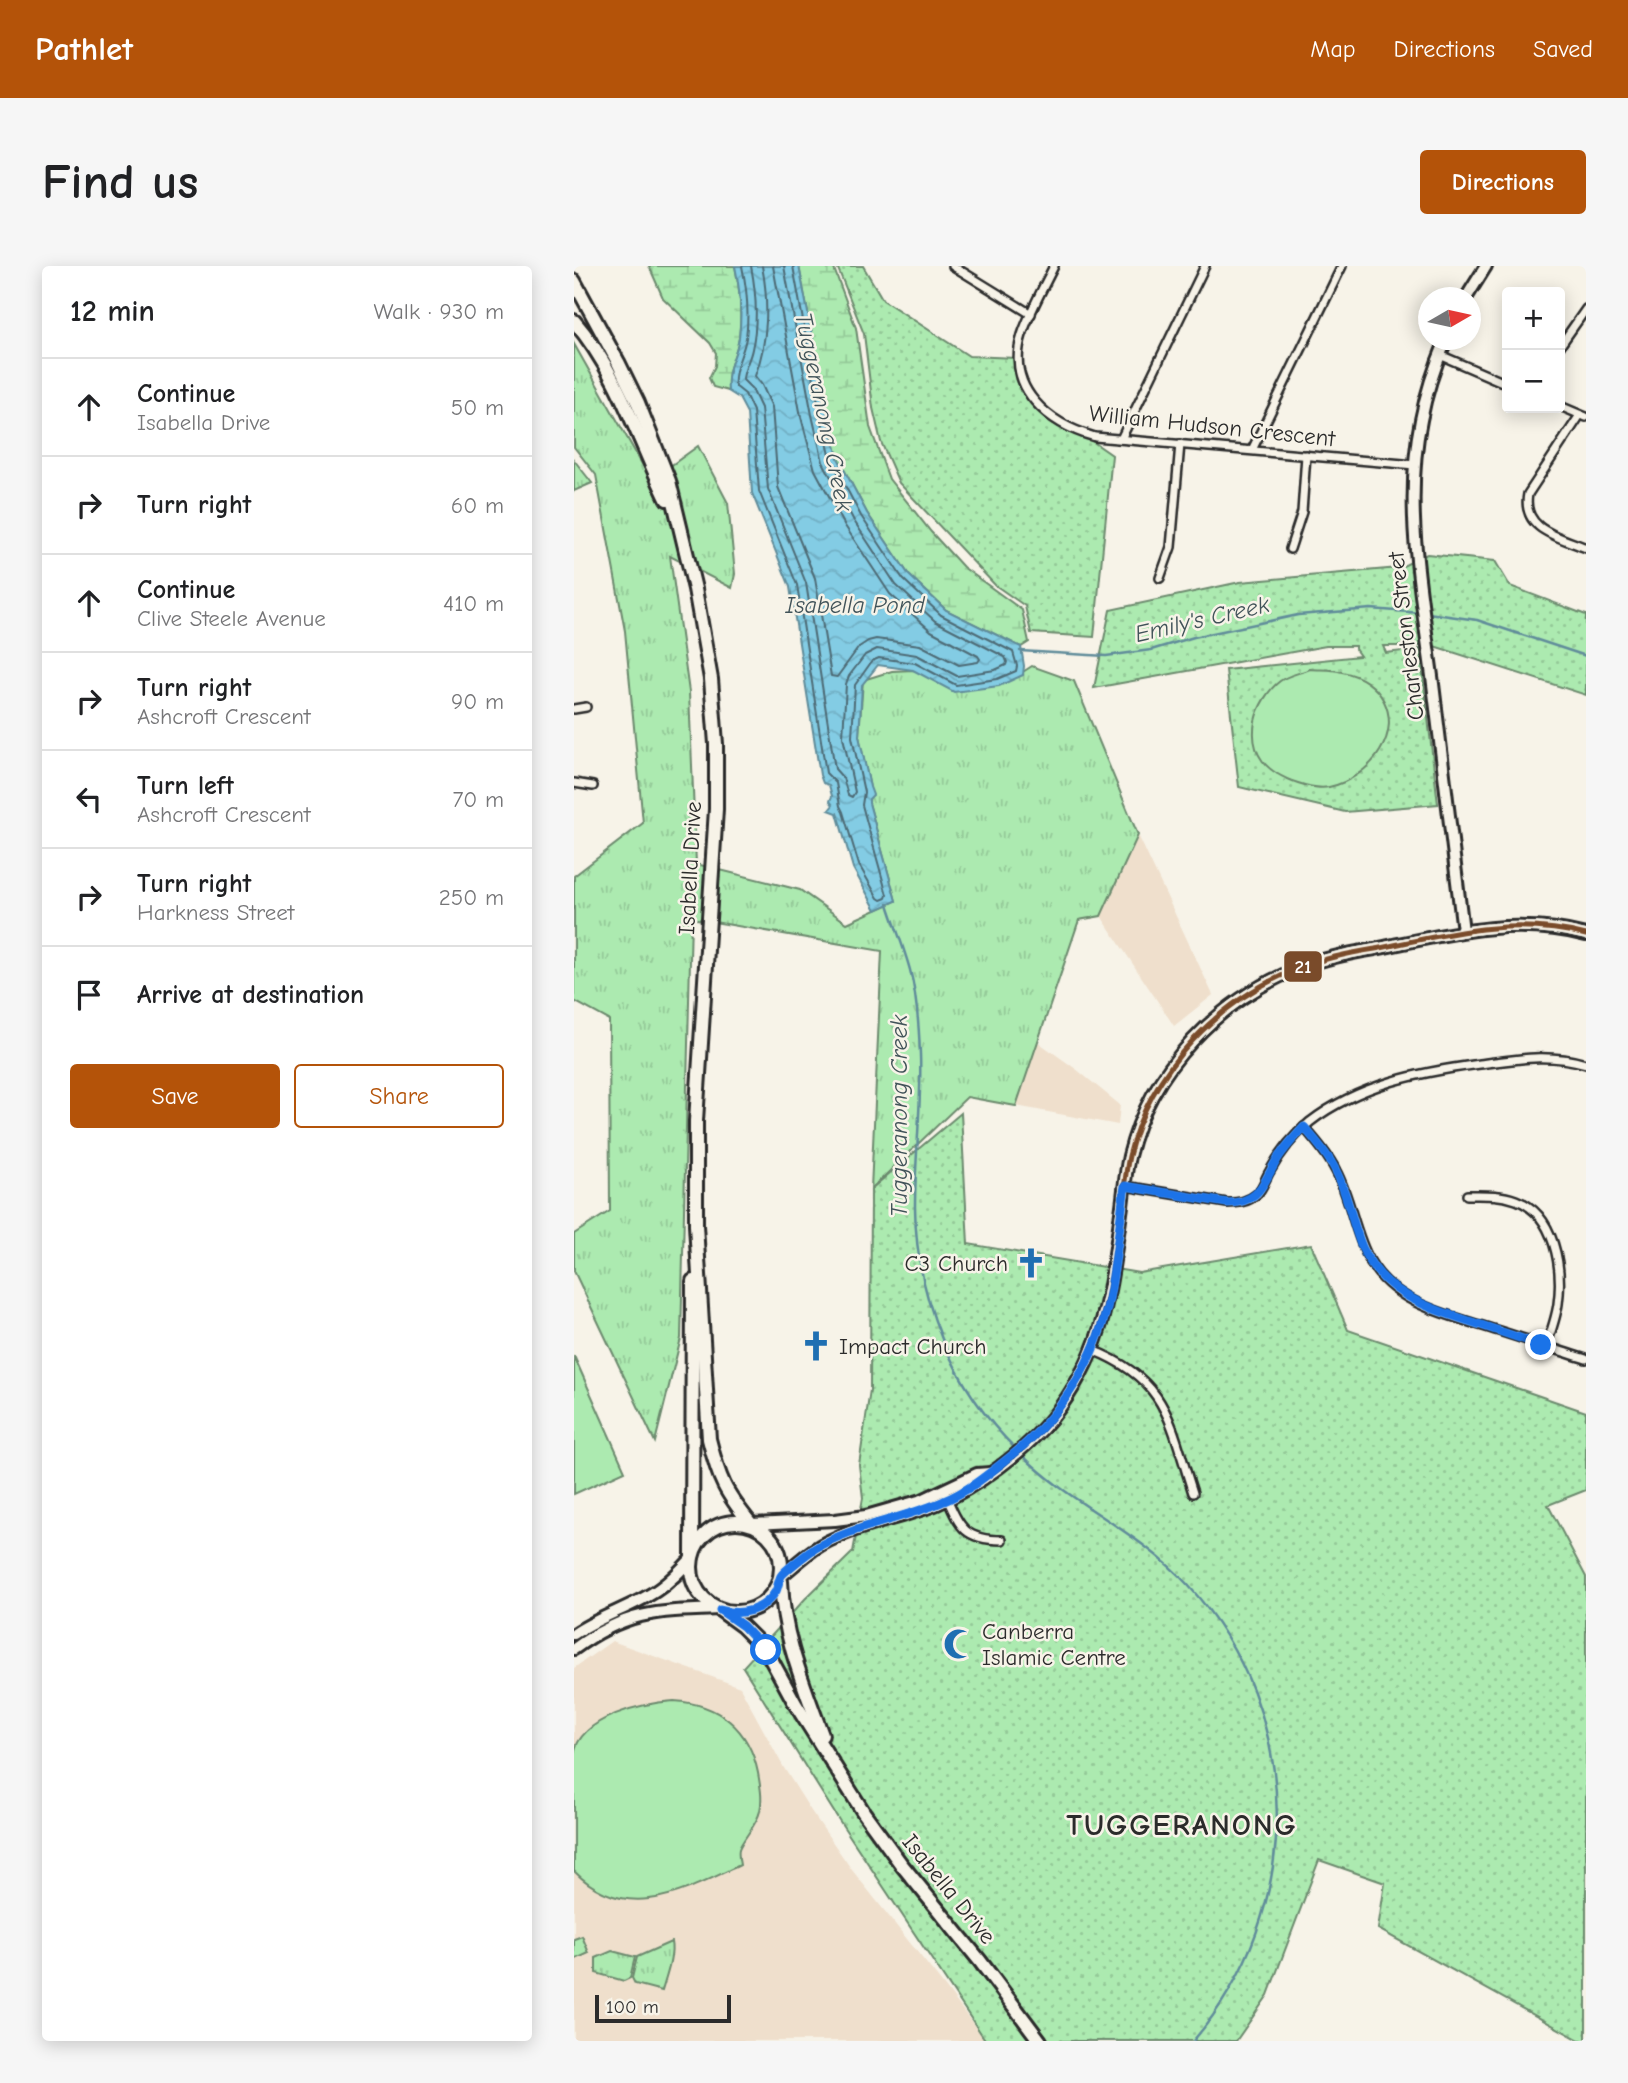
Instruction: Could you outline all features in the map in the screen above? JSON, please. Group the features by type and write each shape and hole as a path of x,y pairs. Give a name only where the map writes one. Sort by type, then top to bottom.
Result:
{"main road":[{"name":"Isabella Drive","path":"574,281 642,413 668,481 702,619 714,711 716,809 696,1121 696,1225 691,1356 692,1557"},
{"name":"Isabella Drive","path":"574,321 586,335 617,389 676,518"},
{"name":"Isabella Drive","path":"696,1225 709,1439 722,1485 751,1524"},
{"path":"731,1522 751,1524 767,1534 777,1546 782,1561 781,1576 775,1592 758,1608 735,1613 719,1609 707,1602 697,1589 691,1574 692,1557 703,1536 716,1527 731,1522"},
{"name":"Isabella Drive","path":"781,1576 782,1609 788,1638 831,1759"},
{"name":"Isabella Drive","path":"719,1609 743,1626 766,1650 796,1705 863,1813 1040,2041"}],"street":[{"path":"953,266 1031,314"},
{"name":"William Hudson Crescent","path":"1054,266 1022,336 1019,354 1021,372 1026,388 1036,403 1050,416 1075,431 1095,437 1415,465"},
{"path":"1121,439 1205,266"},
{"path":"1252,450 1342,266"},
{"path":"1473,287 1486,266"},
{"path":"1565,339 1586,309"},
{"name":"Charleston Street","path":"1442,350 1422,414 1413,507 1463,931"},
{"path":"1440,355 1502,382"},
{"path":"1565,408 1583,416 1528,494 1526,504 1528,514 1542,529 1586,548"},
{"path":"1160,578 1171,547 1180,444"},
{"path":"1290,549 1301,512 1306,455"},
{"path":"574,709 586,707"},
{"path":"574,783 593,786"},
{"path":"781,1576 814,1549 946,1496 977,1474 990,1473 1040,1431 1070,1394 1092,1350 1109,1295 1129,1157 1138,1128 1166,1073 1186,1047 1222,1013 1265,983 1312,963 1463,931 1516,926 1547,927 1586,934"},
{"path":"1125,1186 1227,1203 1242,1202 1256,1195 1281,1154 1304,1127 1338,1104 1369,1090 1401,1078 1435,1070 1536,1057 1586,1063"},
{"path":"1304,1127 1337,1172 1362,1247 1371,1265 1401,1294 1430,1309 1586,1359"},
{"path":"1467,1195 1496,1195 1517,1200 1530,1207 1545,1222 1555,1249 1559,1282 1558,1304 1546,1346"},
{"path":"1092,1350 1129,1368 1153,1389 1169,1419 1193,1493"},
{"path":"946,1496 967,1532 984,1540 1002,1541"},
{"path":"751,1524 835,1520 923,1505"},
{"path":"574,1634 598,1618 655,1592 692,1557"},
{"path":"574,1648 607,1628 645,1614 685,1609 719,1609"}],"shaded area":[{"path":"1138,835 1213,995 1174,1026 1101,916"},
{"path":"1038,1042 1120,1105 1118,1125 1016,1106"},
{"path":"612,1641 740,1687 784,1768 852,1870 986,2041 574,2041 574,1668"}],"green space":[{"path":"649,266 735,266 740,302 740,329 728,375 728,391 713,387 709,378 715,366 716,353 710,343 663,298"},
{"path":"799,266 833,266 856,328 870,427 889,479 963,567 1022,610 1029,642 1021,647 946,610 909,575 867,513 838,458"},
{"path":"837,266 863,266 883,300 969,356 1016,358 1020,391 1112,455 1094,637 1031,633 1025,606 995,585 899,483 881,442 873,408 864,334"},
{"path":"574,344 651,480 698,446 728,503 735,574 732,588 670,556 689,692 696,864 800,890 847,923 896,901 869,803 870,788 859,736 863,680 892,671 1015,677 1032,666 1074,681 1138,835 1101,916 1079,920 1016,1106 967,1097 871,1189 882,951 691,918 681,1338 655,1442 574,1271 574,1234 610,1211 609,1020 574,1001 574,876 643,823 625,631 596,475 574,447"},
{"path":"574,460 592,483 574,491"},
{"path":"1427,554 1495,561 1510,586 1586,615 1586,695 1434,646 1383,646 1386,653 1420,649 1438,804 1345,812 1239,787 1226,670 1360,656 1355,646 1326,646 1094,688 1110,610 1240,582 1399,568"},
{"path":"1310,669 1338,671 1367,682 1384,701 1388,712 1386,738 1376,757 1365,769 1351,778 1329,787 1305,785 1277,774 1263,761 1255,744 1255,721 1268,694 1283,679"},
{"path":"961,1113 968,1244 1139,1273 1311,1244 1348,1330 1586,1412 1586,1490 1548,1505 1586,1577 1586,2041 1581,2041 1378,1929 1385,1883 1319,1860 1268,1995 1236,2041 986,2041 839,1820 743,1667 805,1599 853,1552 863,1498 859,1465 870,1390 871,1189"},
{"path":"574,1356 625,1471 574,1494"},
{"path":"674,1701 705,1707 718,1713 739,1731 754,1757 761,1796 760,1811 739,1849 740,1865 677,1893 635,1900 614,1896 594,1887 574,1871 574,1753 579,1740 601,1721 631,1709"},
{"path":"582,1936 589,1953 574,1960 574,1939"},
{"path":"671,1942 671,1960 662,1991 635,1984 632,1978 637,1957"},
{"path":"612,1951 635,1957 630,1978 624,1981 596,1973 596,1958"}],"water":[{"name":"Isabella Pond","path":"735,266 799,266 838,458 867,513 909,575 946,610 1021,647 1023,675 999,686 954,692 913,670 878,665 862,685 859,736 873,795 869,803 896,901 876,910 853,868 837,813 829,810 833,805 830,801 832,796 829,785 823,783 820,775 790,587 752,493 747,413 739,398 728,391 728,375 740,329 740,302"}],"waterway":[{"name":"Emily's Creek","path":"1020,651 1106,656 1151,650 1194,637 1298,615 1371,609 1421,613"},
{"name":"Emily's Creek","path":"1428,613 1477,620 1586,656"},
{"name":"Tuggeranong Creek","path":"888,904 910,970 918,1022 920,1092 915,1207 922,1274 942,1339 956,1369 994,1425 1017,1450"},
{"name":"Tuggeranong Creek","path":"1022,1455 1062,1489 1149,1549 1188,1585 1226,1636 1254,1692 1271,1751 1277,1812 1272,1873 1256,1933 1230,1989 1193,2041"}],"transit line":[{"name":"21","path":"781,1576 826,1542 937,1504 968,1488 1014,1455 1052,1418 1083,1369 1102,1321 1113,1270 1129,1156 1139,1124 1153,1094 1171,1066 1217,1017 1272,980 1338,956 1480,929 1532,927 1586,935"}],"place":[{"name":"C3 Church","path":"1031,1263"},
{"name":"Impact Church","path":"816,1346"},
{"name":"Canberra Islamic Centre","path":"959,1644"}],"district":[{"name":"TUGGERANONG","path":"1182,1825"}],"route":[{"path":"766,1650 743,1626 720,1610 735,1613 758,1608 775,1592 781,1576 814,1549 835,1539 948,1500 979,1483 1040,1431 1070,1394 1098,1337 1106,1309 1125,1186 1227,1203 1242,1202 1256,1195 1262,1188 1281,1154 1304,1127 1337,1172 1362,1247 1371,1265 1384,1280 1420,1305 1541,1345"}]}
